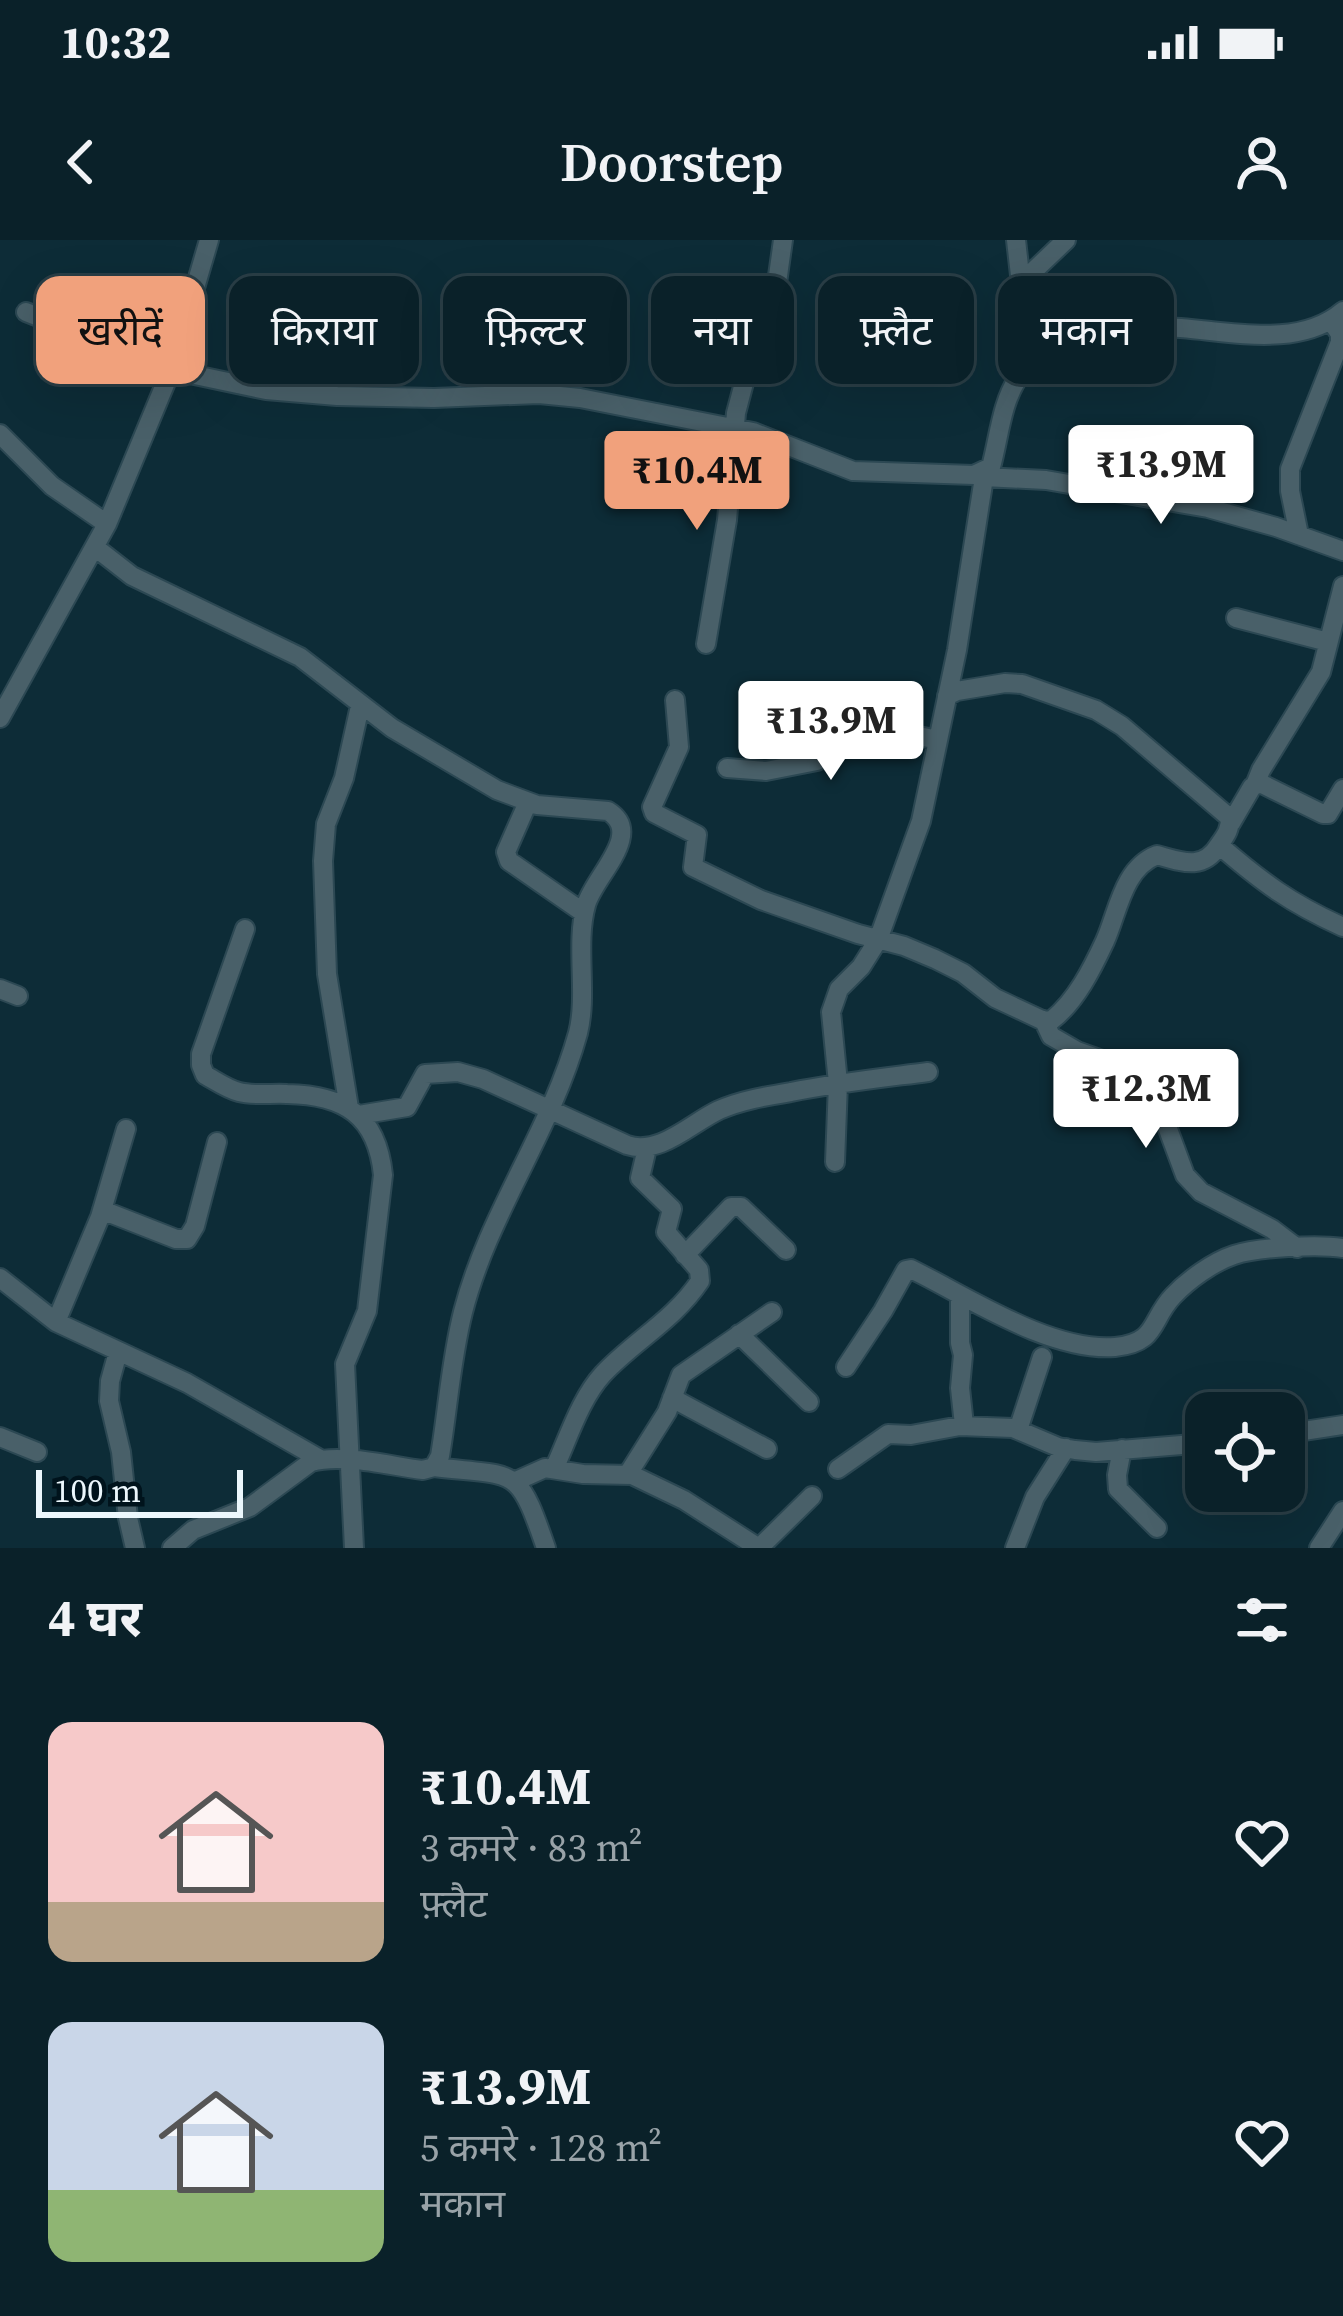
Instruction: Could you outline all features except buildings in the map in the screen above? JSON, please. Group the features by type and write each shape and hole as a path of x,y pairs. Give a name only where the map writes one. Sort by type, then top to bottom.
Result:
{"street":[{"path":"198,276 209,240"},
{"path":"706,644 727,520 733,428 745,379 770,333 783,240"},
{"path":"1016,240 1021,276"},
{"path":"1028,276 1066,240"},
{"path":"26,312 36,316"},
{"path":"1174,328 1274,333 1339,325 1340,342 1290,469 1299,536"},
{"path":"205,377 337,396 539,394 599,401 772,438 853,471 1046,480 1208,508 1343,551"},
{"path":"0,718 96,548 165,384"},
{"path":"835,1162 838,1083 831,1028 835,998 878,940 921,821 958,650 984,474 991,467 1015,384"},
{"path":"0,434 52,486 106,524"},
{"path":"96,548 132,576 300,657 410,740 497,790 528,802 608,811 623,828 623,839 593,887 584,913 580,1028 551,1112 486,1241 463,1311 440,1456 434,1467"},
{"path":"1044,1022 1059,1014 1087,976 1124,890 1142,863 1156,855 1196,864 1215,853 1321,672 1343,586"},
{"path":"1236,618 1328,642"},
{"path":"947,696 1005,683 1022,684 1096,710 1224,811 1231,823"},
{"path":"675,700 679,747 652,807 698,835 694,867 761,900 904,946 949,966 995,998 1044,1022 1052,1036 1077,1051 1111,1063 1154,1098 1185,1175 1201,1192 1272,1229 1297,1248"},
{"path":"354,1111 327,974 323,861 326,824 344,778 360,706"},
{"path":"727,768 766,771 817,761 830,747 866,730 885,729 938,740"},
{"path":"1256,784 1264,783 1323,814 1328,814 1343,788"},
{"path":"528,802 506,851 508,861 584,913"},
{"path":"1219,845 1280,895 1343,927"},
{"path":"245,929 201,1054 205,1075 235,1091 311,1094 336,1100 367,1124 381,1153 383,1175 367,1311 345,1364 354,1548"},
{"path":"354,1111 407,1107 424,1075 458,1072 627,1145 646,1148 738,1103 838,1083 928,1072"},
{"path":"56,1322 102,1210 126,1130"},
{"path":"102,1210 176,1240 187,1239 195,1226 217,1142"},
{"path":"554,1469 602,1376 660,1327 701,1276 666,1232 671,1209 640,1178 646,1148"},
{"path":"685,1255 736,1206 786,1250"},
{"path":"846,1367 906,1270 1060,1340 1112,1347 1142,1338 1176,1292 1227,1258 1297,1248 1343,1248"},
{"path":"0,1278 56,1322 187,1383 320,1459"},
{"path":"960,1297 964,1425"},
{"path":"628,1474 668,1412 681,1376 772,1312"},
{"path":"739,1334 809,1402"},
{"path":"118,1352 110,1401 134,1548"},
{"path":"1018,1430 1042,1357"},
{"path":"672,1397 767,1449"},
{"path":"838,1469 888,1434 911,1435 964,1425 1002,1426 1066,1448 1096,1451 1185,1444"},
{"path":"1305,1431 1343,1425"},
{"path":"0,1437 37,1453"},
{"path":"1015,1548 1035,1497 1066,1448"},
{"path":"1122,1449 1118,1489 1157,1528"},
{"path":"172,1548 193,1531 250,1507 320,1459 500,1474 516,1481 534,1510 547,1548"},
{"path":"516,1481 538,1469 628,1474 684,1500 759,1548 812,1496"},
{"path":"1318,1548 1343,1511"}]}
